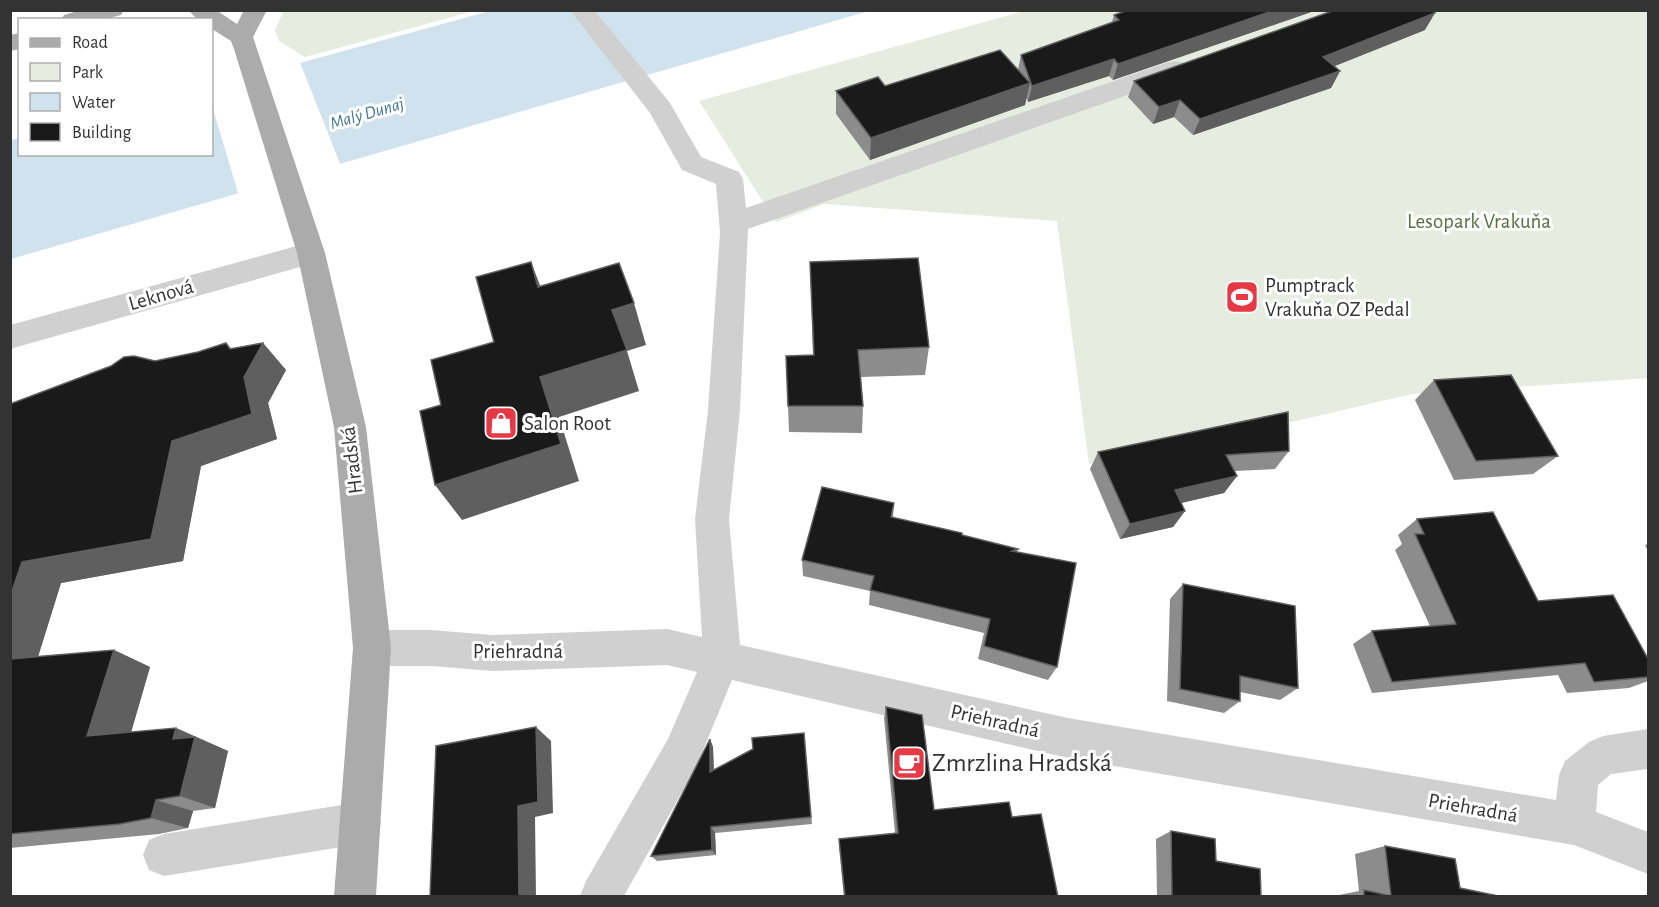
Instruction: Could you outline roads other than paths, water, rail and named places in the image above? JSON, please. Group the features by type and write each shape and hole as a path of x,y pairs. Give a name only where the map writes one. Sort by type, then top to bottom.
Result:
{"main road":[{"path":"80,18 114,10"},
{"path":"213,21 231,35 256,10"},
{"name":"Hradská","path":"231,35 307,243 331,335 350,427 372,648 355,897"}],"street":[{"path":"581,10 662,109 691,163 729,179 734,223 724,410 712,519 722,659 682,753 601,897"},
{"path":"734,223 1200,61"},
{"name":"Leknová","path":"10,337 307,243"},
{"name":"Priehradná","path":"372,648 431,648 493,653 667,647 1068,738 1574,824 1648,853"},
{"path":"1574,824 1579,775 1603,756 1648,749"},
{"path":"164,855 360,823"}],"water":[{"name":"Malý Dunaj","path":"490,11 869,11 11,259 11,140 18,138 18,156 213,156 213,87"}],"place":[{"name":"Pumptrack Vrakuňa OZ Pedal","path":"1242,297"},
{"name":"Salon Root","path":"501,423"},
{"name":"Zmrzlina Hradská","path":"909,763"}],"park label":[{"name":"Lesopark Vrakuňa","path":"1479,221"}]}
